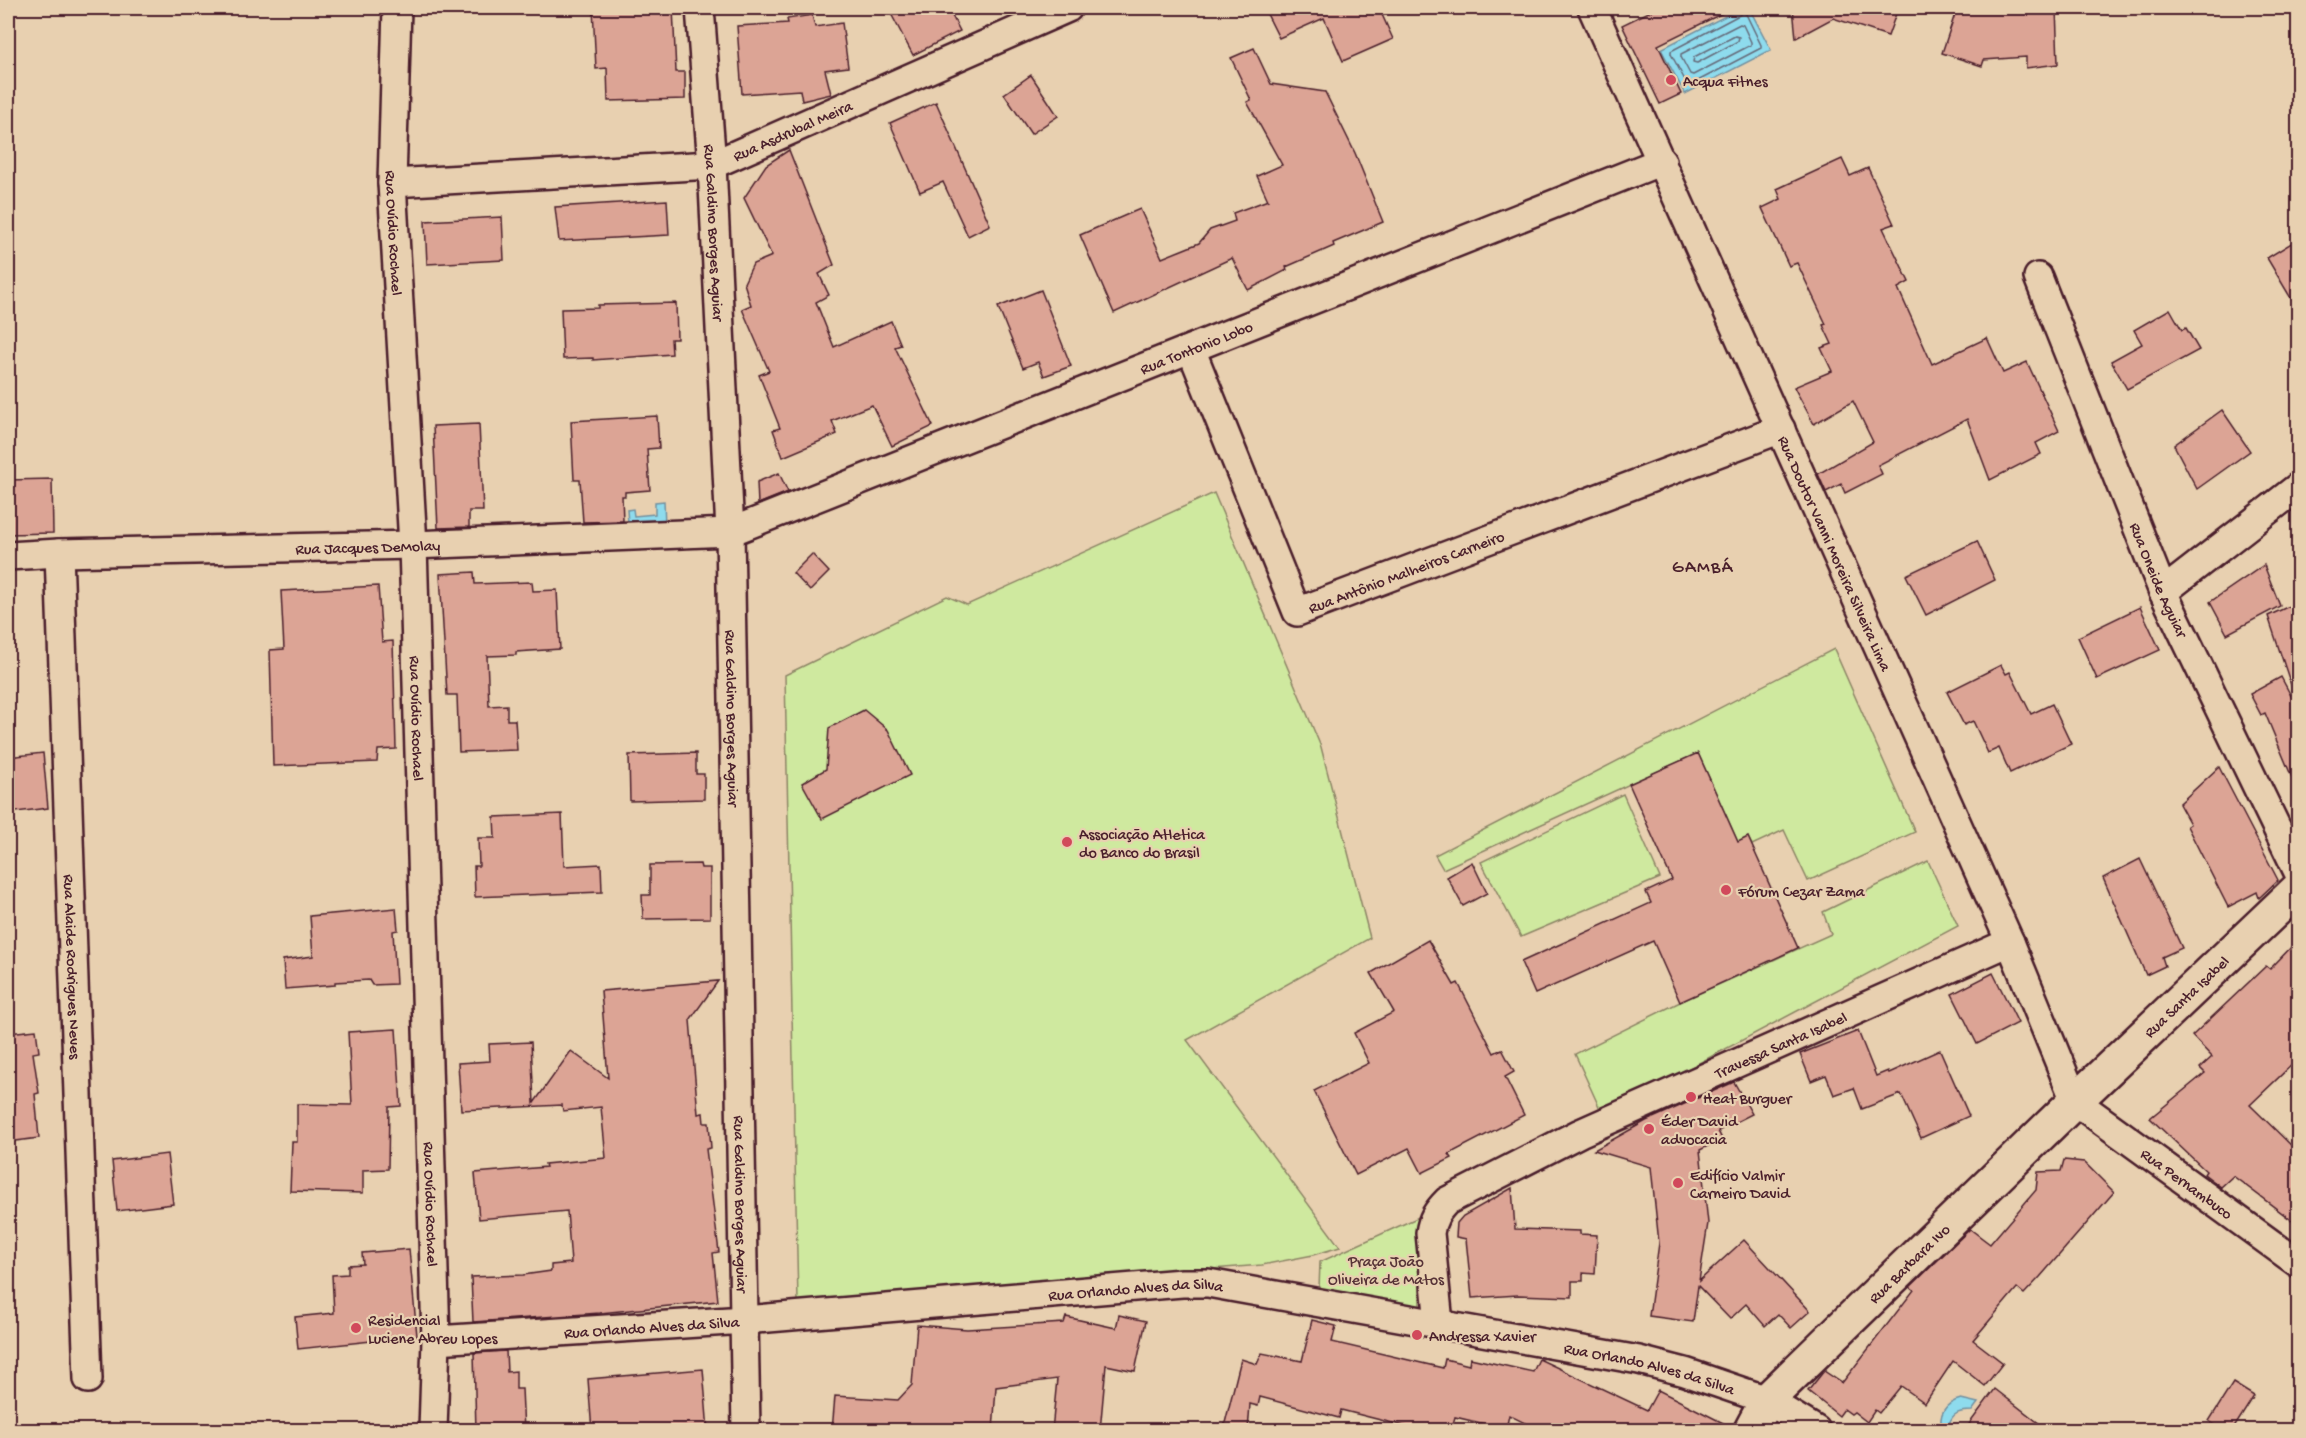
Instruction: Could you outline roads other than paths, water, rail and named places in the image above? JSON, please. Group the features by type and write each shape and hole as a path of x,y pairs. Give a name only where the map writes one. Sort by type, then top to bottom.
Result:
{"street":[{"name":"Rua Ovídio Rochael","path":"397,8 392,183 413,545 436,1340 433,1431"},
{"name":"Rua Galdino Borges Aguiar","path":"700,8 712,165 730,532 746,1431"},
{"name":"Rua Asdrubal Meira","path":"392,183 712,165 1068,8"},
{"name":"Rua Doutor Vanni Moreira Silveira Lima","path":"1592,8 2010,942 2075,1101"},
{"name":"Rua Tontonio Lobo","path":"730,532 1662,161"},
{"name":"Rua Oneide Aguiar","path":"2038,277 2163,592 2298,872"},
{"name":"Rua Antônio Malheiros Carneiro","path":"1191,349 1297,612 1781,429"},
{"path":"2163,592 2298,487"},
{"name":"Rua Jacques DeMolay","path":"8,556 413,545 730,532"},
{"name":"Rua Alaide Rodrigues Neves","path":"59,553 88,1379"},
{"name":"Rua Santa Isabel","path":"2075,1101 2298,889"},
{"name":"Travessa Santa Isabel","path":"1439,1323 1430,1233 1436,1212 1447,1201 1580,1133 2010,942"},
{"name":"Rua Pernambuco","path":"2075,1101 2298,1263"},
{"name":"Rua Barbara Ivo","path":"1751,1431 1767,1400 2075,1101"},
{"name":"Rua Orlando Alves da Silva","path":"436,1340 745,1320 1182,1283 1208,1283 1639,1360 1685,1372 1767,1400 1816,1431"}],"water":[{"path":"1741,8 1749,8 1771,50 1685,94 1661,49"},
{"path":"664,501 665,525 652,526 652,521 628,523 627,510 633,509 634,516 655,514 655,502"},
{"path":"1961,1399 1978,1403 1972,1411 1961,1412 1952,1417 1949,1425 1952,1430 1942,1430 1941,1419 1944,1410 1951,1403"}],"place":[{"name":"Acqua Fitnes","path":"1671,80"},
{"name":"Associação Atletica do Banco do Brasil","path":"1067,842"},
{"name":"Fórum Cezar Zama","path":"1726,890"},
{"name":"Heat Burguer","path":"1691,1097"},
{"name":"Éder David advocacia","path":"1649,1129"},
{"name":"Edifício Valmir Carneiro David","path":"1678,1183"},
{"name":"Residencial Luciene Abreu Lopes","path":"356,1328"},
{"name":"Andressa Xavier","path":"1417,1335"}],"district":[{"name":"GAMBÁ","path":"1703,566"}],"park label":[{"name":"Praça João Oliveira de Matos","path":"1386,1269"}]}
